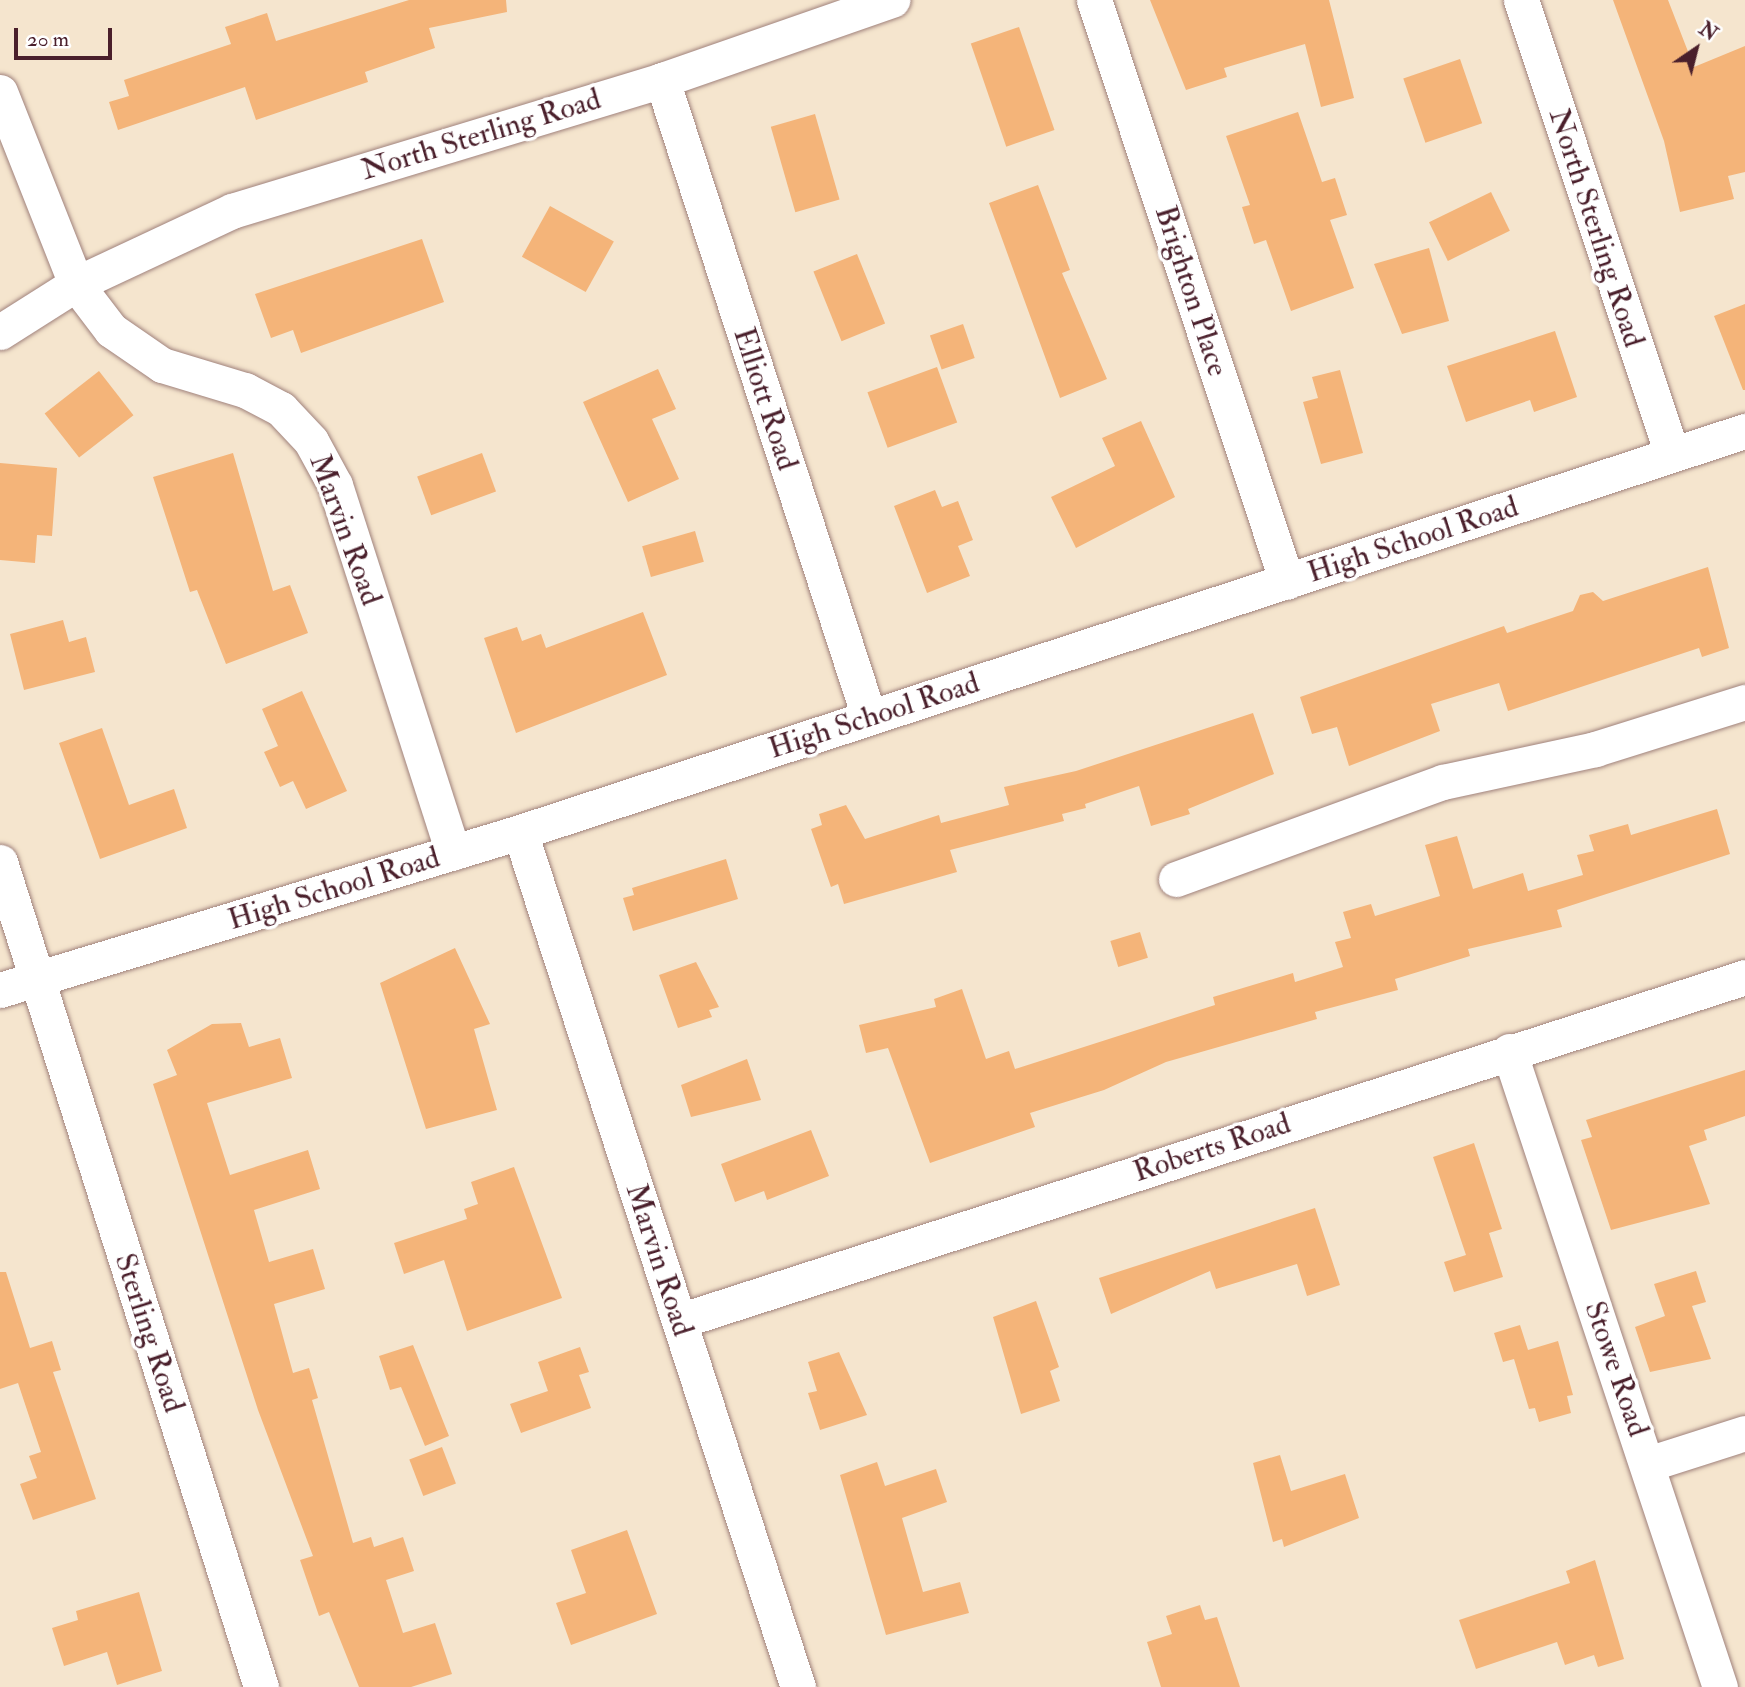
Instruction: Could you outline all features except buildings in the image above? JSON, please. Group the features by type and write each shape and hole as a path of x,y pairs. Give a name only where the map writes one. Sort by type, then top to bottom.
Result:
{"street":[{"name":"North Sterling Road","path":"0,332 76,284 232,211 662,80 892,0"},
{"name":"Brighton Place","path":"1094,0 1287,582"},
{"name":"North Sterling Road","path":"1521,0 1672,455"},
{"name":"Elliott Road","path":"662,80 869,717"},
{"name":"Marvin Road","path":"0,92 76,284 111,330 163,365 245,390 281,410 311,441 335,485 453,852"},
{"name":"High School Road","path":"0,990 520,832 1745,431"},
{"path":"1176,879 1443,782 1595,749 1745,702"},
{"name":"Marvin Road","path":"520,832 798,1687"},
{"name":"Sterling Road","path":"0,862 261,1687"},
{"name":"Roberts Road","path":"679,1321 1745,977"},
{"name":"Stowe Road","path":"1509,1051 1720,1687"},
{"path":"1648,1464 1745,1433"}]}
